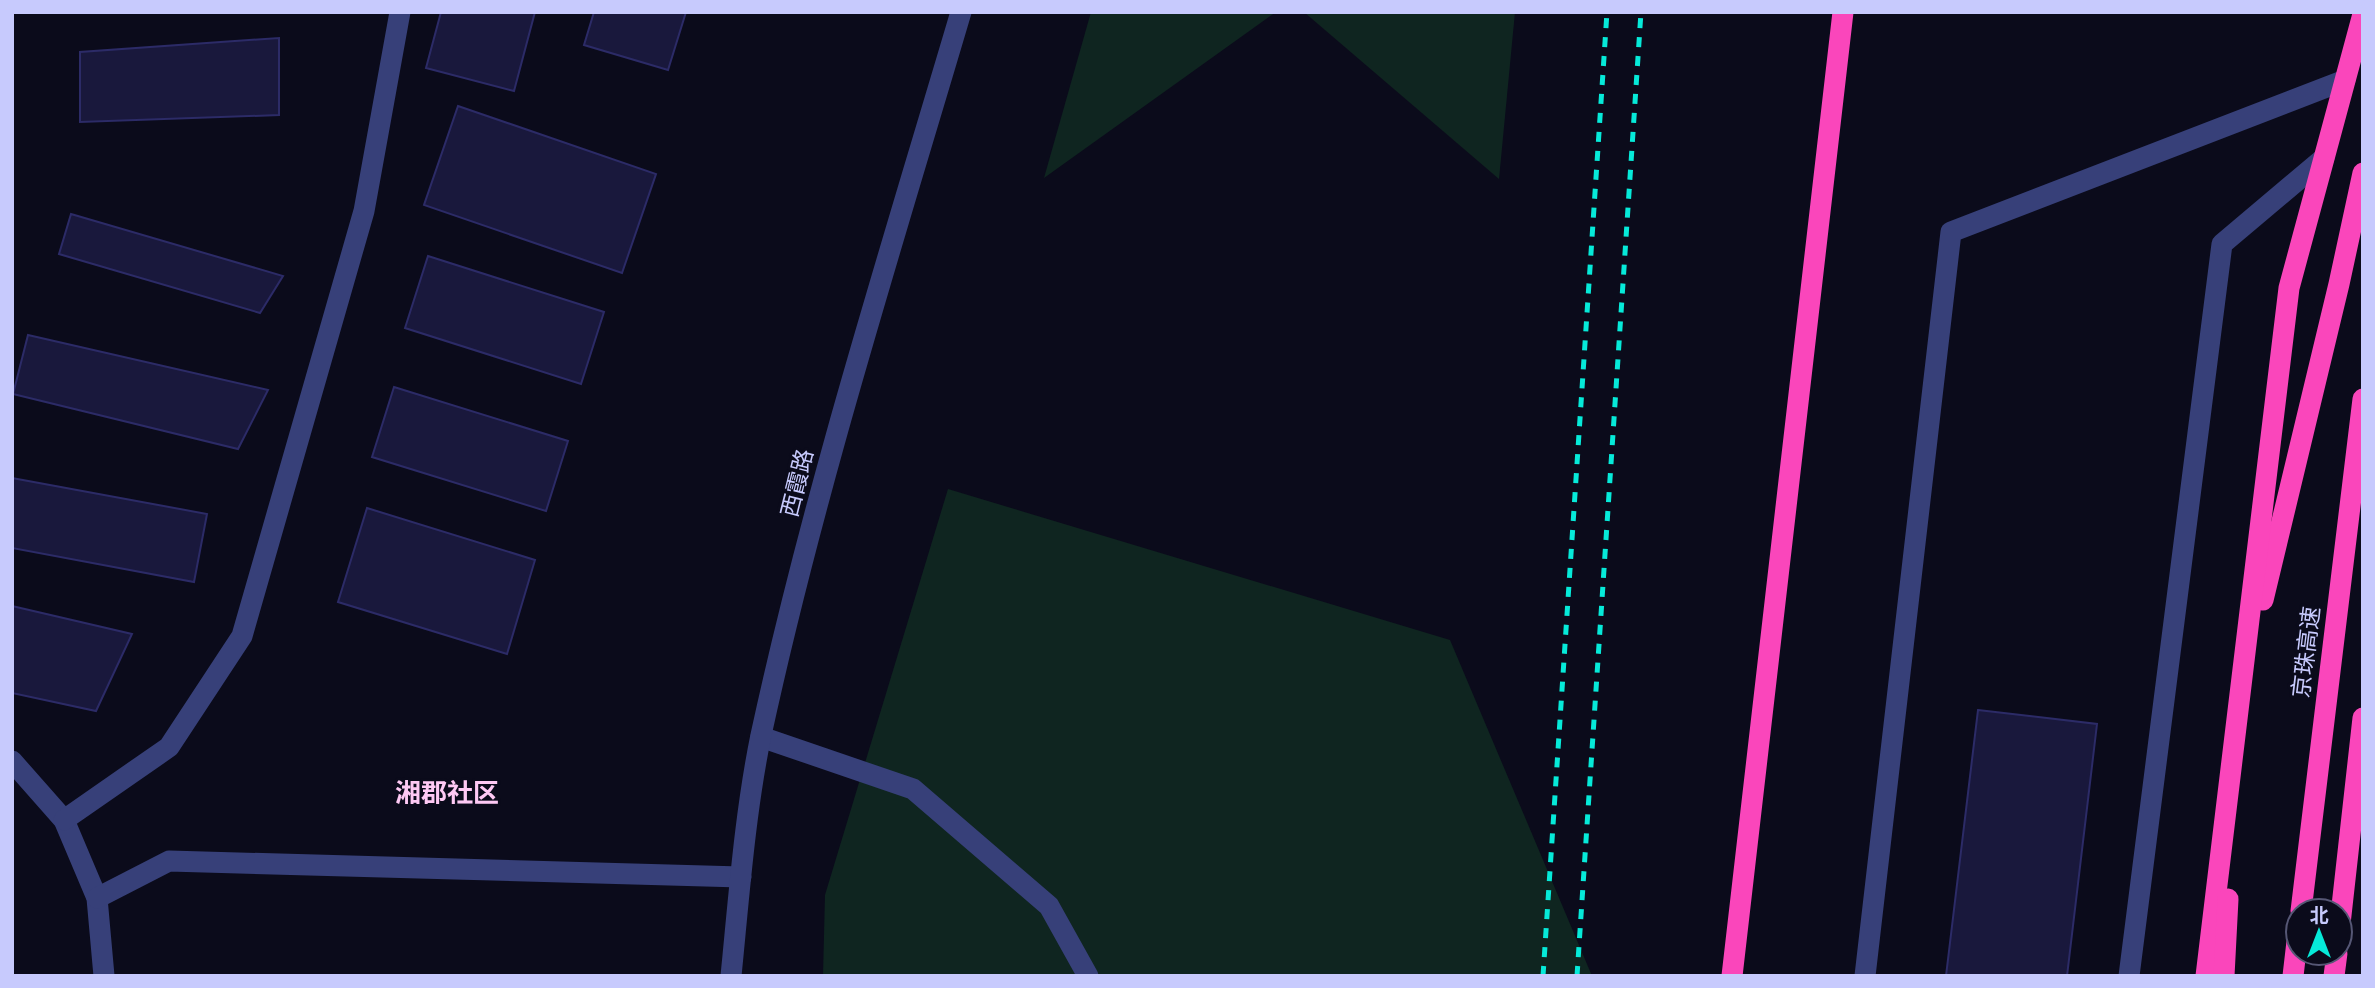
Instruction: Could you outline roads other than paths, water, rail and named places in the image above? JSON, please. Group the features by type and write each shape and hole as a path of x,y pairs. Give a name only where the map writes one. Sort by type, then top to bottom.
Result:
{"highway":[{"path":"1731,976 1843,12"},
{"path":"2206,976 2290,288 2363,14"},
{"path":"2224,976 2239,699 2340,284 2363,173"},
{"name":"京珠高速","path":"2303,897 2363,399"},
{"path":"2343,897 2363,718"}],"street":[{"path":"64,820 169,747 242,636 364,211 400,12"},
{"name":"西霞路","path":"731,976 741,877 761,737 835,439 961,12"},
{"path":"1865,976 1951,232 2345,80"},
{"path":"2129,976 2222,244 2324,158"},
{"path":"761,737 913,789 1049,905 1088,976"},
{"path":"12,761 64,820 97,898 104,976"},
{"path":"97,898 169,861 741,877"}],"railway":[{"path":"1543,976 1607,12"},
{"path":"1577,976 1641,12"}],"district":[{"name":"湘郡社区","path":"447,793"}]}
